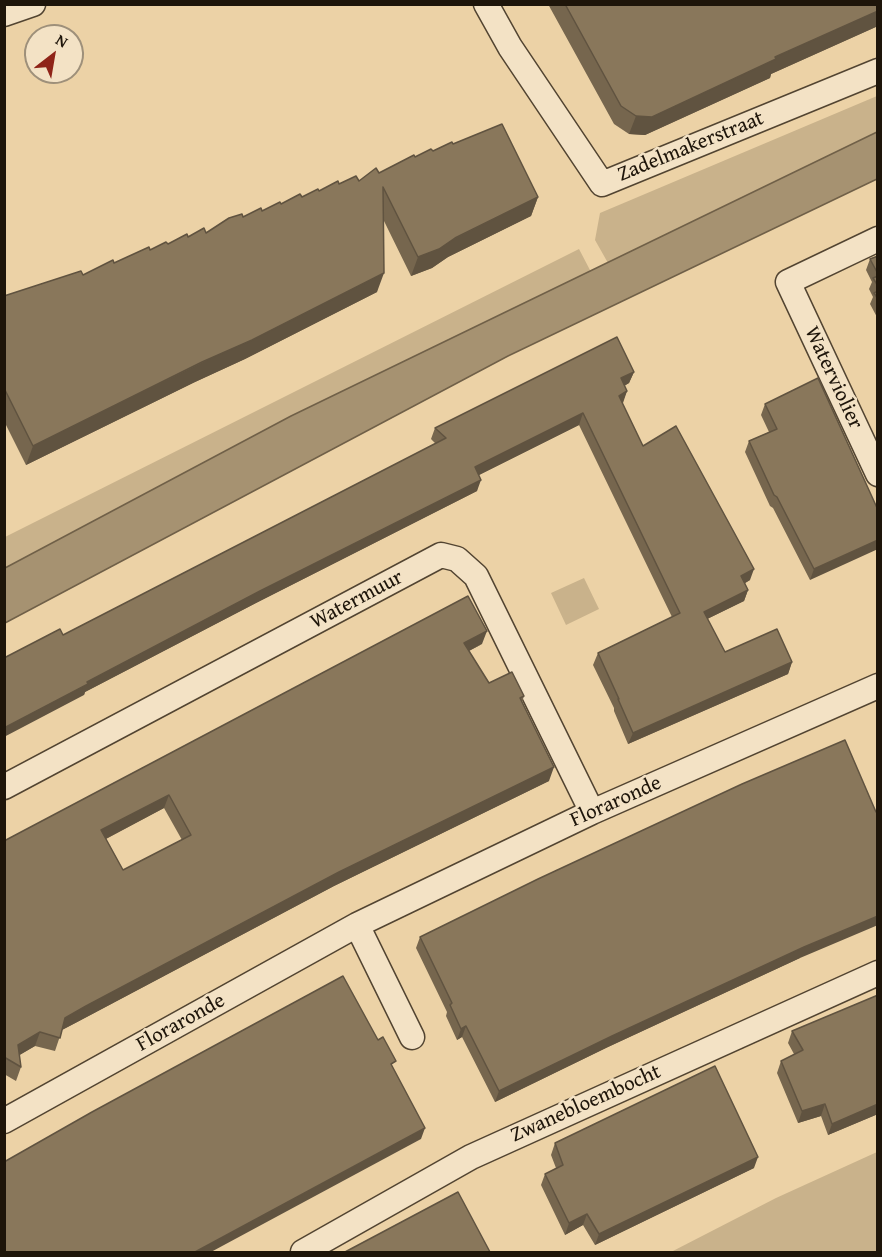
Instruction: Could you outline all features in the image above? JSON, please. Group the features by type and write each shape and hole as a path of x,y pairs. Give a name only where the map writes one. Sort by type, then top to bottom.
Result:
{"street":[{"path":"4,14 33,4"},
{"name":"Zadelmakerstraat","path":"486,4 510,47 602,184 878,71"},
{"name":"Waterviolier","path":"878,239 788,282 878,474"},
{"name":"Watermuur","path":"4,787 441,555 457,559 476,576 592,812"},
{"name":"Floraronde","path":"4,1120 357,925 592,812 878,687"},
{"path":"357,925 412,1037"},
{"name":"Zwanebloembocht","path":"303,1252 471,1156 878,973"}],"shaded area":[{"path":"877,96 877,132 608,263 595,240 600,213"},
{"path":"877,132 877,179 508,356 5,623 5,568 291,416"},
{"path":"579,249 591,272 291,416 5,568 5,537"},
{"path":"584,578 599,609 566,625 551,593"},
{"path":"877,1152 877,1252 671,1252 776,1198"}],"building":[{"path":"565,4 878,4 878,11 775,57 776,59 652,117 636,116 621,106"},
{"path":"502,124 538,197 455,238 439,249 418,257 383,187 384,273 33,446 4,388 4,296 81,271 83,275 113,260 114,263 149,247 150,250 166,242 168,244 187,234 188,237 204,228 206,233 229,218 242,214 243,217 261,208 262,211 300,194 302,197 318,189 319,191 338,181 339,184 356,176 359,181 376,168 379,173 414,155 415,157 431,149 433,151 452,142 453,144"},
{"path":"878,256 878,274 870,259"},
{"path":"878,276 878,286 873,278"},
{"path":"617,337 634,372 621,378 627,391 619,396 643,446 676,426 754,569 741,576 748,590 704,612 725,652 777,629 792,662 633,733 598,653 680,613 583,413 475,467 481,480 260,591 4,728 4,658 60,629 63,635 446,438 435,428"},
{"path":"818,378 878,510 878,540 814,569 774,495 749,441 777,429 765,404"},
{"path":"468,596 487,631 464,643 489,683 512,672 524,696 520,698 554,767 339,872 86,1006 65,1018 60,1038 40,1032 18,1045 21,1067 4,1057 4,841","holes":["169,795 191,835 123,870 101,830"]},
{"path":"845,740 876,812 878,811 878,916 804,947 499,1091 466,1026 461,1029 450,1005 452,1003 420,937 742,784"},
{"path":"343,976 378,1040 383,1037 396,1061 391,1064 425,1128 195,1252 4,1252 4,1162"},
{"path":"878,995 878,1104 832,1124 825,1104 802,1111 781,1061 803,1050 792,1031"},
{"path":"715,1066 758,1157 599,1234 587,1214 569,1223 545,1174 563,1165 555,1143"},
{"path":"458,1192 490,1252 345,1252"}]}
